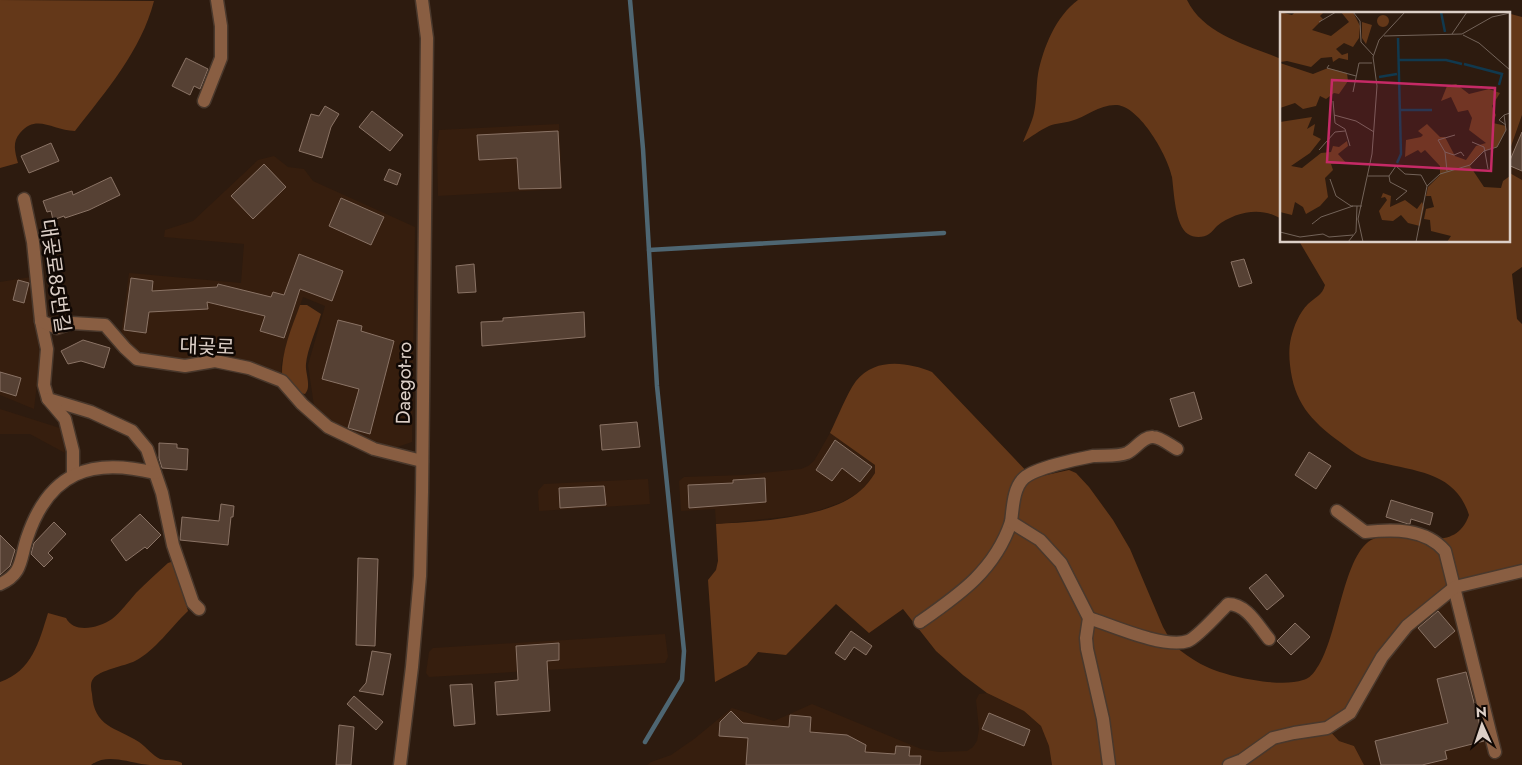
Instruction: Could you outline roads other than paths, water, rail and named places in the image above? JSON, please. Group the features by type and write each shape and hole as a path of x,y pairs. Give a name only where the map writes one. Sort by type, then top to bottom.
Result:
{"street":[{"path":"204,101 221,58 221,26 217,0"},
{"name":"Daegot-ro","path":"400,765 412,667 420,576 427,38 422,0"},
{"name":"대곶로85번길","path":"24,199 33,242 41,321 47,349 44,385 48,398"},
{"name":"대곶로","path":"41,321 57,328 72,323 105,325 124,348 137,359 185,366 215,362 249,368 282,381 302,404 328,427 374,449 422,461"},
{"path":"48,398 91,412 132,431 147,449 162,492 173,545 192,602 199,609"},
{"path":"48,398 65,419 72,451 73,475"},
{"path":"920,622 952,600 980,576 999,551 1011,522 1016,491 1023,479 1034,473 1074,460 1128,453 1147,438 1154,437 1177,449"},
{"path":"0,584 9,580 19,570 27,538 45,498 58,485 73,475 115,466 156,473"},
{"path":"1337,511 1365,532 1387,530 1427,536 1438,543 1445,551 1495,752"},
{"path":"1011,522 1040,540 1061,563 1089,618 1086,638 1087,649 1103,719 1110,765"},
{"path":"1229,765 1242,760 1273,738 1327,728 1350,714 1382,657 1407,626 1455,587 1522,571"},
{"path":"1089,618 1164,642 1177,643 1190,641 1228,604 1235,604 1245,610 1269,639"}],"waterway":[{"path":"630,0 643,149 657,386 684,651 682,680 645,742"},
{"path":"649,250 944,233"}]}
